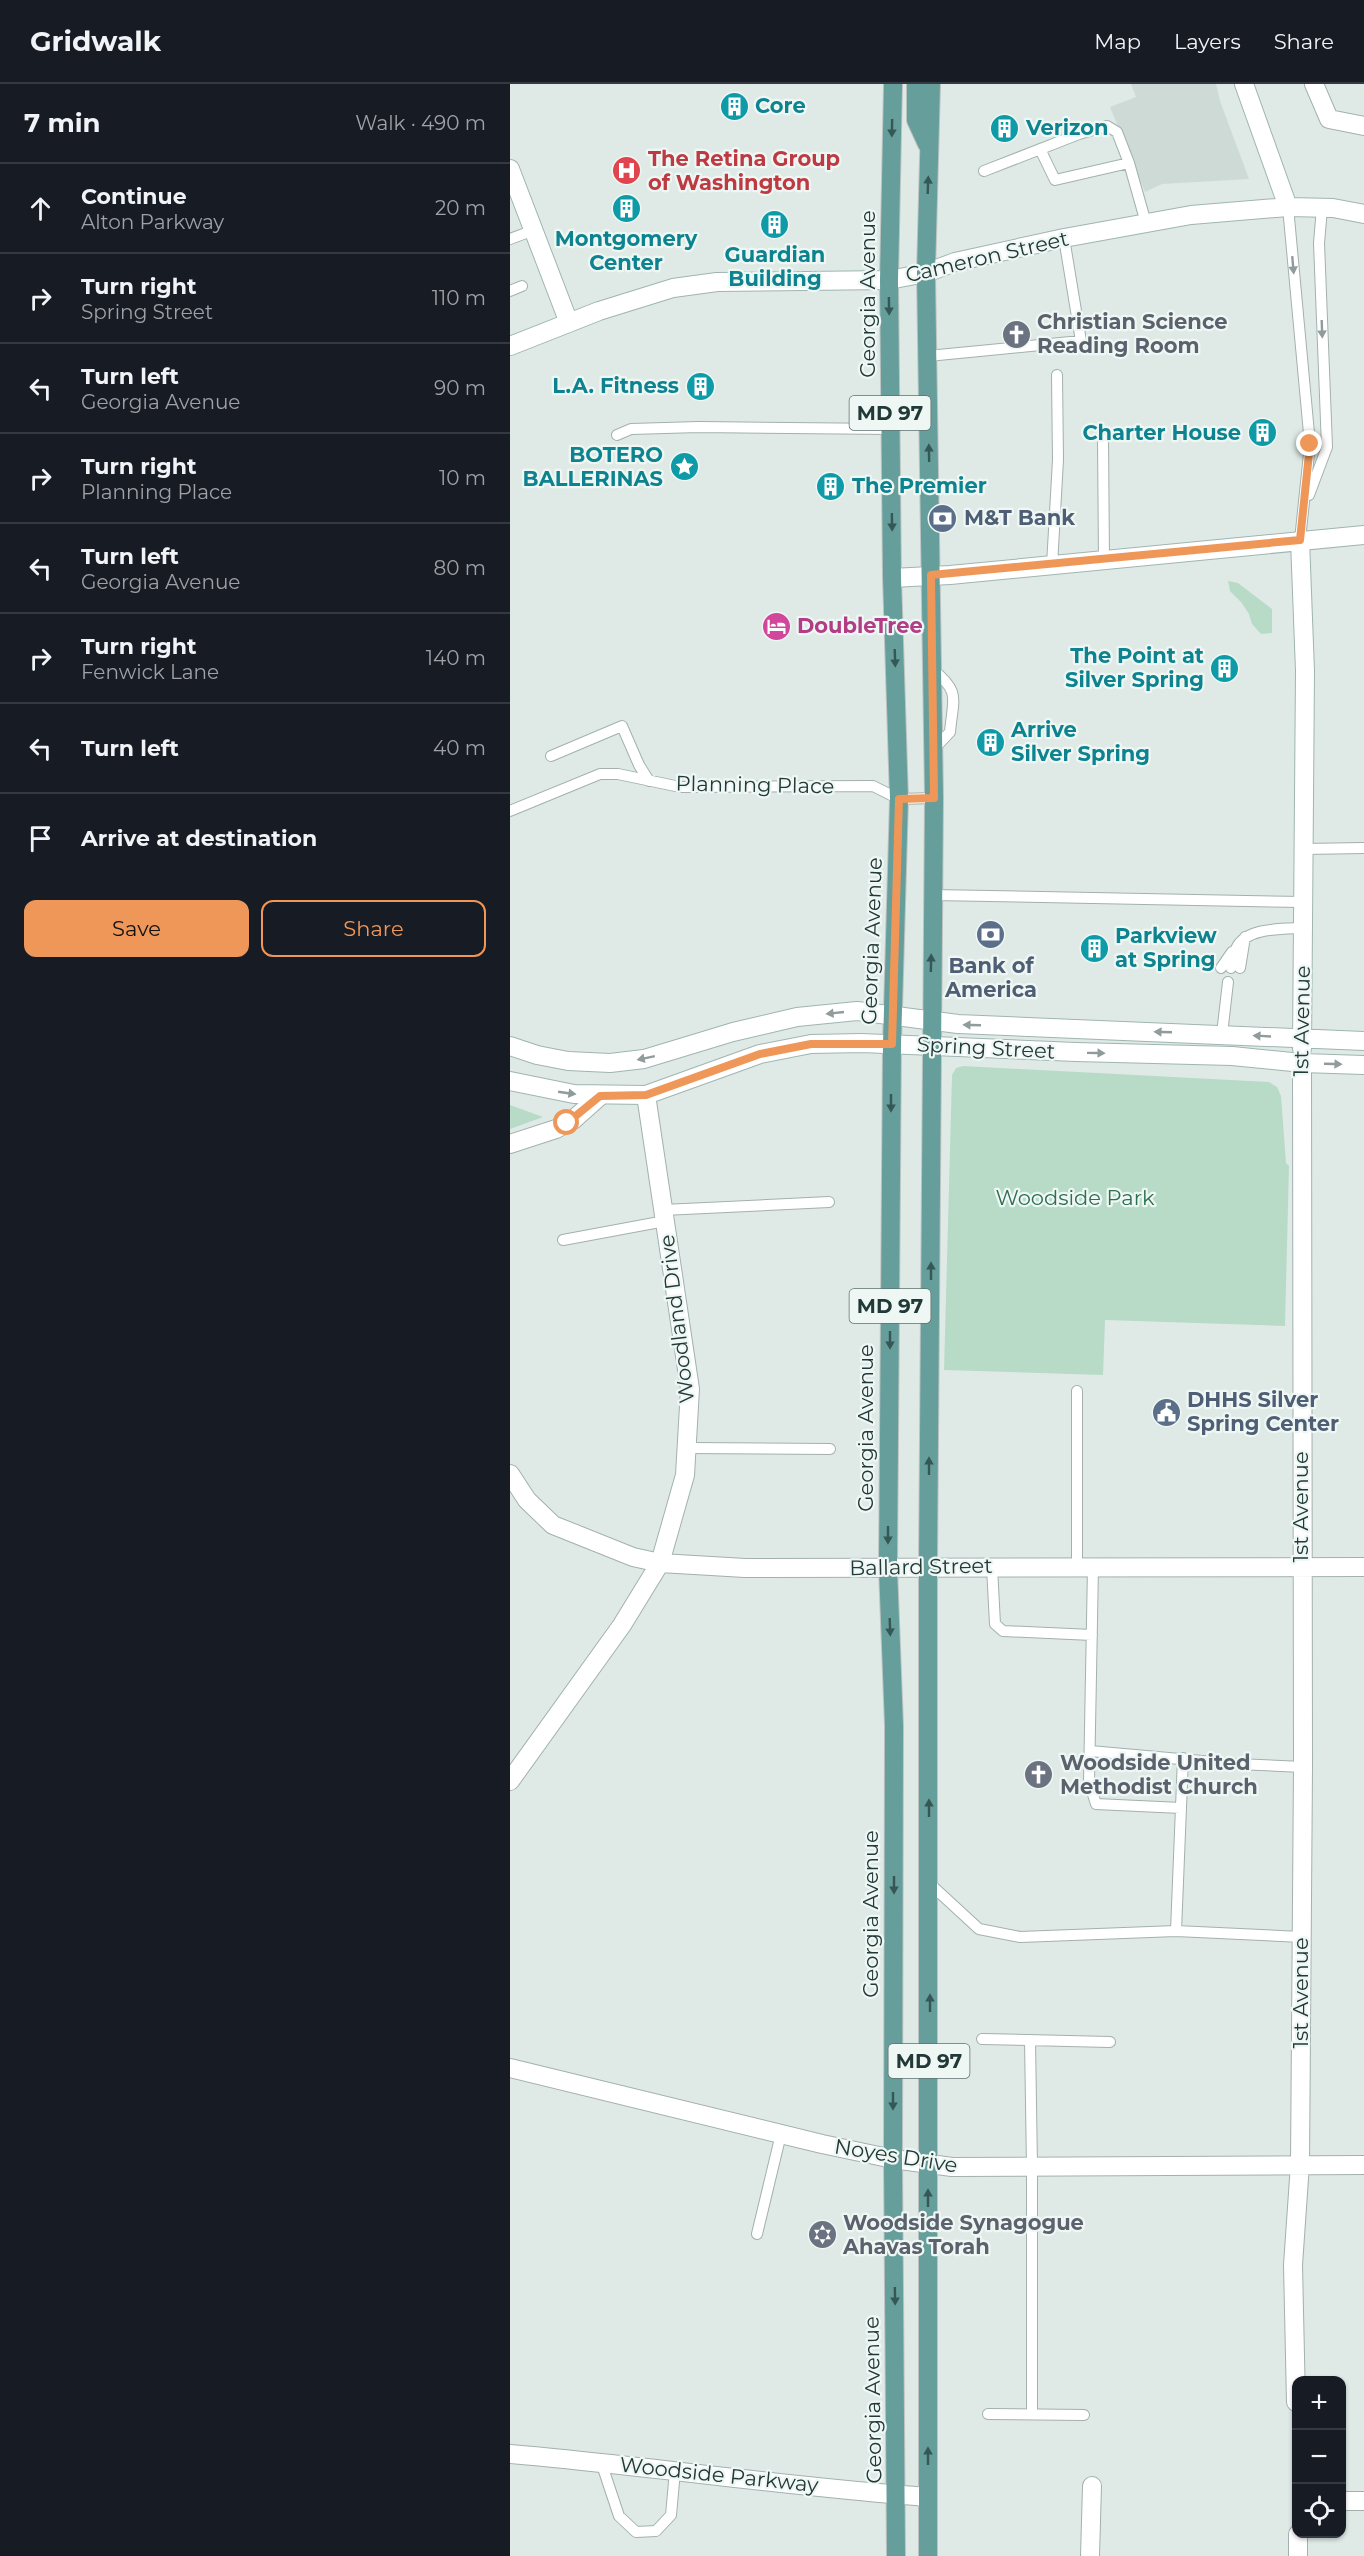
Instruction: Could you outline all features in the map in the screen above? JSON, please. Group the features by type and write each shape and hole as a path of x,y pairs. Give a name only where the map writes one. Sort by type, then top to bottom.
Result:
{"main road":[{"name":"Georgia Avenue","path":"893,84 889,280 892,578 899,799 892,1044 888,1568 894,1726 893,2159 896,2556"},
{"name":"MD 97","path":"916,84 916,120 929,148"},
{"name":"MD 97","path":"928,2556 930,1883 928,1567 934,798 926,273 931,84"}],"street":[{"path":"1244,84 1288,207"},
{"path":"1314,84 1329,119 1364,126"},
{"path":"510,169 569,323"},
{"name":"Cameron Street","path":"510,346 642,296 673,288 717,282 889,280 926,273 955,262 1064,238 1191,215 1288,207 1322,208 1364,214"},
{"path":"892,578 1364,535"},
{"name":"1st Avenue","path":"1295,2376 1293,2265 1300,2164 1303,1767 1302,1039 1305,671 1300,540"},
{"name":"Spring Street","path":"510,1046 537,1055 568,1061 610,1063 644,1059 733,1032 798,1017 857,1011 931,1022 1364,1041"},
{"name":"Spring Street","path":"510,1082 541,1089 600,1096 646,1095 760,1054 811,1044 932,1045 1232,1056 1302,1063 1364,1065"},
{"name":"Woodland Drive","path":"510,1781 622,1625 660,1563 685,1475 690,1389 646,1095"},
{"path":"510,1144 556,1129 573,1120 600,1096"},
{"name":"Ballard Street","path":"510,1474 527,1500 553,1525 633,1557 660,1563 745,1568 1364,1567"},
{"name":"Noyes Drive","path":"510,2068 893,2159 952,2167 1364,2165"},
{"name":"Woodside Parkway","path":"510,2454 928,2497"},
{"path":"1090,2556 1092,2486"},
{"path":"1346,2501 1364,2501"},
{"path":"1298,2538 1298,2556"}],"lane":[{"path":"984,171 1079,134 1107,126 1117,132 1129,163 1146,223"},
{"path":"1040,149 1055,180 1129,163"},
{"path":"1288,207 1310,444 1300,540"},
{"path":"1303,512 1327,447 1319,243 1322,208"},
{"path":"510,240 534,230"},
{"path":"928,356 1081,340 1064,238"},
{"path":"510,291 522,286"},
{"path":"1052,565 1058,460 1057,375"},
{"path":"618,435 631,429 699,427 891,429"},
{"path":"1102,439 1104,560"},
{"path":"550,756 622,726 639,765 649,781"},
{"name":"Planning Place","path":"510,811 600,774 618,774 680,787 873,786 899,799 934,798"},
{"path":"1304,849 1364,848"},
{"path":"932,895 1303,902"},
{"path":"1245,937 1231,968 1236,947 1245,937 1270,930 1303,928"},
{"path":"1222,1034 1228,984"},
{"path":"563,1240 664,1216 829,1202"},
{"path":"1077,1391 1085,1567 1092,1635 1089,1782 1096,1804 1181,1808"},
{"path":"687,1448 830,1449"},
{"path":"992,1567 995,1624 1003,1631 1092,1635"},
{"path":"1090,1750 1236,1764 1303,1767"},
{"path":"1176,1931 1183,1758"},
{"path":"930,1883 979,1929 1020,1936 1176,1931 1302,1937"},
{"path":"981,2039 1110,2042"},
{"path":"1030,2040 1032,2413"},
{"path":"757,2234 782,2134"},
{"path":"988,2414 1084,2415"},
{"path":"601,2462 619,2516 636,2532 656,2531 671,2515 675,2471"}],"shaded area":[{"path":"1131,84 1216,84 1249,179 1162,184 1145,192 1110,107 1136,97"}],"green space":[{"path":"1228,581 1238,583 1272,609 1272,633 1261,634 1252,624 1241,602 1230,591"},
{"name":"Woodside Park","path":"963,1066 1269,1082 1277,1087 1281,1096 1286,1163 1289,1166 1285,1326 1105,1320 1103,1375 944,1370 952,1075 956,1068"},
{"path":"510,1105 543,1117 510,1129"}],"place":[{"name":"Core","path":"734,106"},
{"name":"Verizon","path":"1005,128"},
{"name":"The Retina Group of Washington","path":"627,171"},
{"name":"Montgomery Center","path":"626,208"},
{"name":"Guardian Building","path":"775,224"},
{"name":"Christian Science Reading Room","path":"1016,334"},
{"name":"L.A. Fitness","path":"700,386"},
{"name":"Charter House","path":"1262,433"},
{"name":"BOTERO BALLERINAS","path":"684,467"},
{"name":"The Premier","path":"831,486"},
{"name":"M&T Bank","path":"943,518"},
{"name":"DoubleTree","path":"776,626"},
{"name":"The Point at Silver Spring","path":"1225,668"},
{"name":"Arrive Silver Spring","path":"990,742"},
{"name":"Bank of America","path":"991,935"},
{"name":"Parkview at Spring","path":"1094,948"},
{"name":"DHHS Silver Spring Center","path":"1166,1412"},
{"name":"Woodside United Methodist Church","path":"1039,1775"},
{"name":"Woodside Synagogue Ahavas Torah","path":"822,2235"}],"route":[{"path":"567,1123 600,1096 646,1095 760,1054 811,1044 892,1044 899,799 934,798 931,575 1300,540 1310,444"}]}
